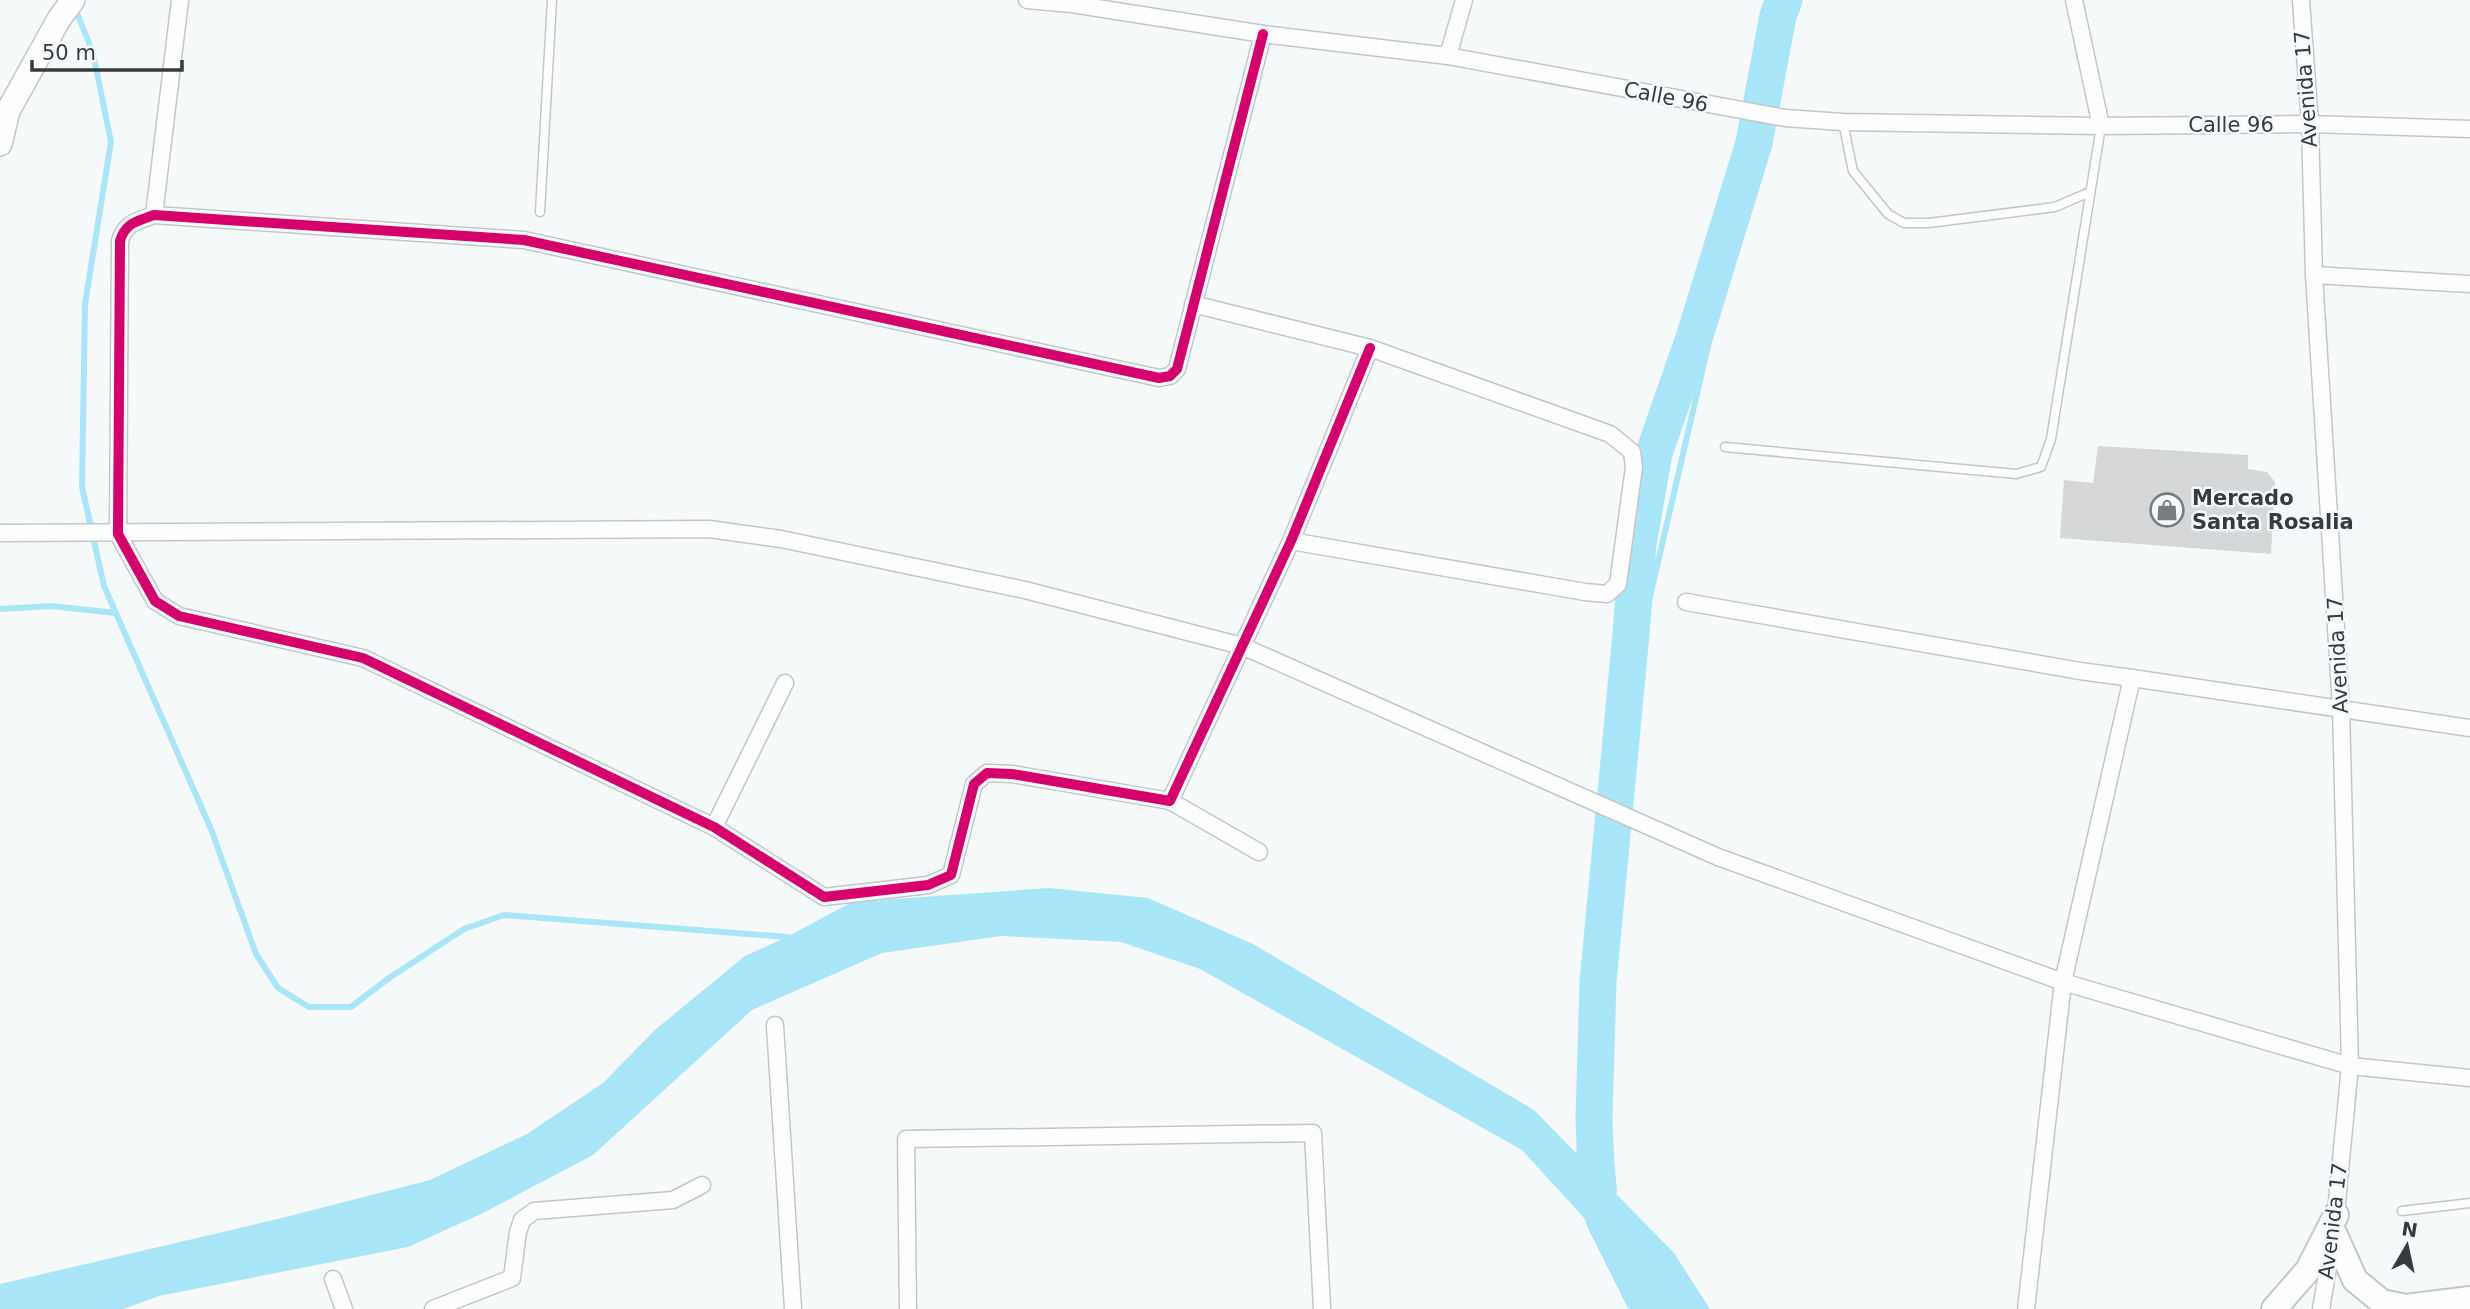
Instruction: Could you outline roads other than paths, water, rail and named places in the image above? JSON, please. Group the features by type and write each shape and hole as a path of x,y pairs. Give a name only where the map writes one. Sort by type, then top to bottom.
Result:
{"main road":[{"path":"2335,1224 2355,1280 2382,1302 2406,1307 2470,1299"},
{"path":"2274,1309 2308,1270 2335,1224"}],"street":[{"path":"0,144 8,111 59,19 73,0"},
{"path":"154,215 180,0"},
{"name":"Calle 96","path":"1027,0 1072,4 1263,34 1448,56 1785,118 1843,122 2101,126 2310,124 2470,129"},
{"path":"1448,56 1464,0"},
{"path":"2074,0 2101,126"},
{"name":"Avenida 17","path":"2301,0 2310,124 2314,275 2341,708 2350,1066 2335,1224 2321,1309"},
{"path":"1259,852 1170,801 1012,774 987,773 974,784 951,876 928,885 824,897 714,827 363,658 179,616 155,601 118,534 120,241 123,230 130,224 154,215 524,240 1159,377 1170,376 1177,369 1263,34"},
{"path":"2314,275 2470,284"},
{"path":"1193,304 1370,348 1609,434 1632,452 1634,467 1618,584 1608,594 1291,541"},
{"path":"1170,801 1291,541 1370,348"},
{"path":"0,533 709,529 781,540 1025,590 1242,646 1717,857 2063,982 2350,1066 2470,1078"},
{"path":"1686,602 2066,668 2470,728"},
{"path":"2025,1309 2063,982 2132,678"},
{"path":"714,827 785,683"},
{"path":"775,1026 793,1309"},
{"path":"908,1309 906,1139 1313,1133 1322,1309"},
{"path":"433,1309 512,1278 518,1232 522,1220 534,1211 673,1200 702,1185"},
{"path":"333,1279 344,1309"}],"lane":[{"path":"540,212 552,0"},
{"path":"1843,122 1853,171 1888,214 1904,223 1929,223 2055,207 2090,192"},
{"path":"1725,447 2017,474 2041,467 2051,439 2101,126"},
{"path":"2402,1211 2470,1203"}],"water":[{"path":"1049,888 1148,898 1253,944 1534,1110 1674,1253 1710,1309 1646,1309 1643,1282 1522,1150 1200,969 1121,942 1001,936 882,953 752,1010 593,1155 483,1213 408,1247 159,1296 123,1309 0,1309 0,1284 278,1219 430,1180 527,1134 603,1083 656,1029 745,956 852,902"}],"waterway":[{"path":"1597,1205 1594,1118 1598,982 1638,544 1654,453 1695,335 1754,143 1778,16 1784,0"},
{"path":"1614,1191 1603,1075 1624,817 1649,601 1788,0"},
{"path":"75,8 93,53 111,142 85,304 82,487 104,586 211,829 256,954 278,988 309,1007 351,1007 389,978 464,929 504,915 787,937"},
{"path":"0,609 51,606 116,613"},
{"path":"1604,1219 1649,1309"}],"place":[{"name":"Mercado Santa Rosalia","path":"2167,510"}]}
